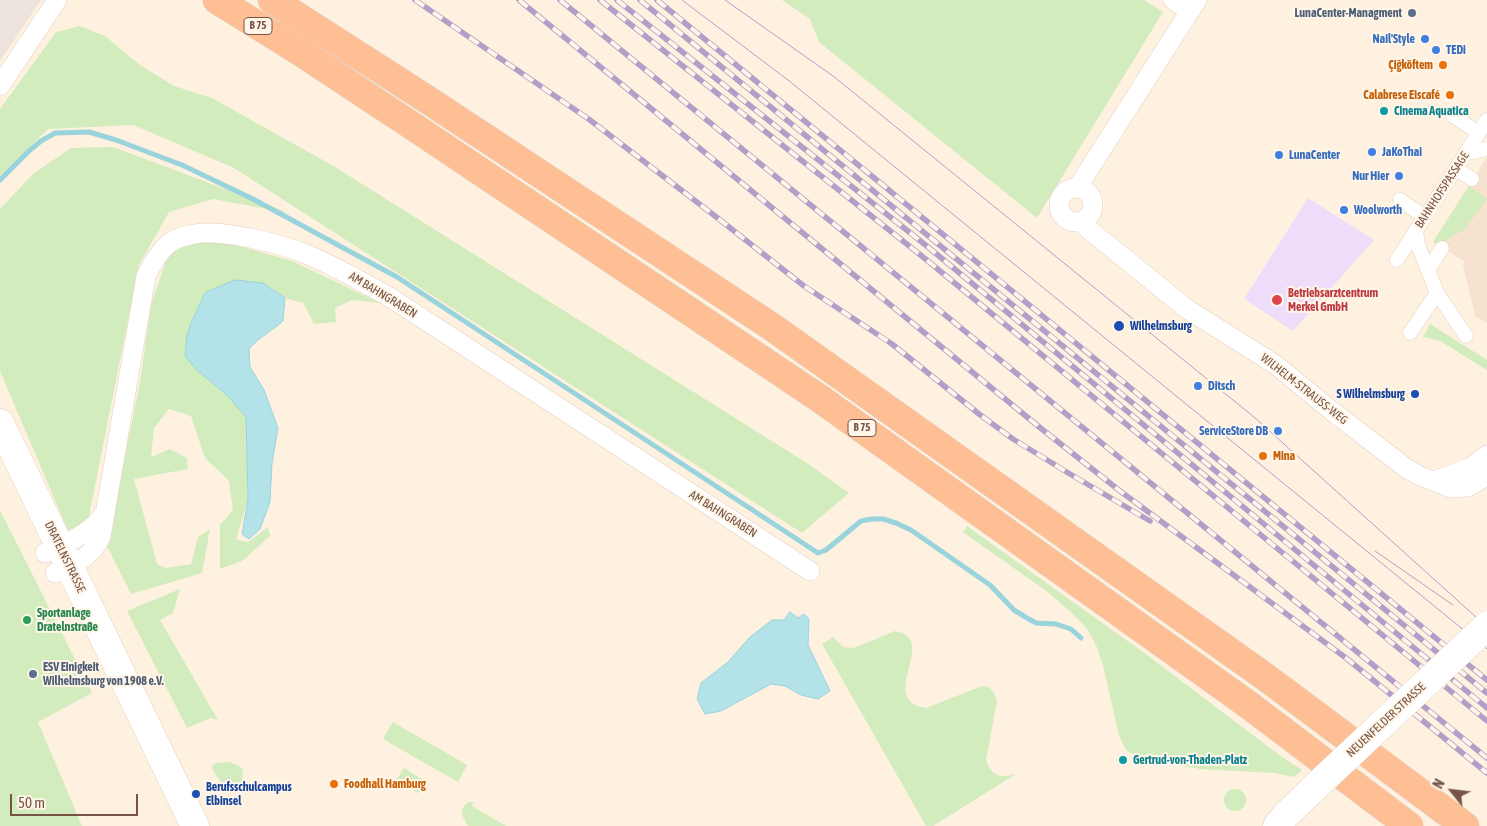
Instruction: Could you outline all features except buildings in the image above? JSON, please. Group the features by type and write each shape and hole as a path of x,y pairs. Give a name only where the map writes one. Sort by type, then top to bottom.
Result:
{"highway":[{"name":"B 75","path":"217,0 412,125 819,398 1246,703 1409,826"},
{"name":"B 75","path":"272,0 428,100 772,327 1256,670 1465,826"}],"main road":[{"name":"DRATELNSTRASSE","path":"0,423 57,559 178,826"},
{"name":"DRATELNSTRASSE","path":"0,460 57,559 195,826"},
{"name":"NEUENFELDER STRASSE","path":"1277,822 1487,626"}],"street":[{"path":"0,86 57,0"},
{"path":"1173,0 1193,5"},
{"name":"WILHELM-STRAUSS-WEG","path":"1193,5 1079,188 1072,188 1061,196 1059,209 1062,215 1071,222 1083,221 1087,228 1187,309 1276,364 1328,408 1406,468 1420,476 1458,489 1468,487 1487,476"},
{"path":"1453,116 1479,132"},
{"name":"BAHNHOFSPASSAGE","path":"1397,260 1487,120"},
{"path":"1466,153 1487,149"},
{"path":"1456,169 1472,179"},
{"path":"1079,188 1090,196 1093,203 1089,216 1083,221"},
{"path":"1400,200 1425,218"},
{"path":"1416,230 1418,246 1437,293 1466,336"},
{"name":"AM BAHNGRABEN","path":"57,559 87,556 94,550 102,532 146,276 156,258 169,243 188,236 210,232 260,241 304,253 381,292 810,570"},
{"path":"1428,270 1442,248"},
{"path":"1410,334 1437,293"},
{"path":"1434,481 1471,467 1487,455"}],"shaded area":[{"path":"0,0 41,0 0,61"},
{"path":"1487,157 1487,323 1475,316 1463,265 1465,262 1433,242"},
{"path":"1308,198 1374,240 1293,331 1244,299"}],"green space":[{"path":"782,0 1144,0 1163,12 1037,218 819,42 810,19"},
{"path":"80,26 105,36 140,65 174,86 212,98 335,167 810,465 849,493 802,533 234,168 133,125 48,129 0,176 0,109 56,32"},
{"path":"113,147 289,213 213,199 169,212 139,265 88,521 69,533 0,371 0,209 33,174 71,148"},
{"path":"1469,186 1487,199 1465,229 1445,241 1441,246 1433,242"},
{"path":"193,242 225,242 292,261 380,303 352,300 335,308 336,322 314,324 303,303 285,298 273,289 212,383 226,394 246,417 248,499 236,540 248,542 268,527 270,536 242,561 220,569 220,525 233,510 229,481 205,458 191,416 169,409 154,428 151,457 170,449 187,458 188,469 134,479 157,564 166,568 191,564 198,537 210,529 202,573 131,594 107,546 140,382 151,305 168,255"},
{"path":"1430,324 1487,360 1487,370 1440,341 1423,337"},
{"name":"Sportanlage Dratelnstraße","path":"0,510 92,693 38,722 82,826 0,826"},
{"path":"967,526 1147,655 1302,770 1294,777 1274,773 1201,769 1139,758 1126,750 1119,736 1103,665 1088,630 1049,593 963,532"},
{"path":"180,589 173,613 160,620 218,720 211,718 187,728 127,611"},
{"path":"895,631 907,636 912,645 906,694 912,703 926,708 982,686 989,687 997,701 986,760 988,766 997,775 1016,774 933,826 926,826 822,644 833,637 843,647 854,648"},
{"path":"393,722 467,765 458,782 383,739"},
{"path":"229,762 238,765 243,770 241,789 236,791 221,782 212,766 216,763"},
{"path":"404,768 425,781 418,793 396,781"},
{"path":"1235,789 1243,792 1246,800 1243,808 1235,811 1227,808 1224,800 1227,792"},
{"path":"468,802 473,802 472,806 506,826 468,826 462,811"}],"water":[{"path":"235,280 263,283 285,298 283,321 249,349 250,367 264,390 278,428 272,463 270,502 260,529 249,539 242,534 248,499 246,417 226,394 198,371 185,356 187,336 191,323 205,293"},
{"path":"790,612 798,618 804,614 809,619 808,645 830,691 818,699 801,695 785,686 771,684 721,711 705,714 697,699 701,683 728,662 750,637 772,620 784,620"}],"waterway":[{"path":"0,180 29,151 55,133 89,132 182,165 253,199 397,277 818,553 826,550 861,521 883,519 896,523 911,530 990,585 1014,610 1036,623 1056,624 1071,629 1081,638"}],"tram line":[{"path":"682,0 788,80 1487,649"},
{"path":"725,0 833,76 1254,417 1487,627"},
{"path":"1375,551 1453,605"}],"railway":[{"path":"415,0 590,120 804,286 892,344 1013,439 1150,521"},
{"path":"519,0 1038,426 1120,491 1346,658 1487,773"},
{"path":"560,0 1487,758"},
{"path":"600,0 923,257 1487,721"},
{"path":"617,0 928,247 1487,708"},
{"path":"640,0 1487,693"},
{"path":"657,0 1487,680"}],"place":[{"name":"LunaCenter-Managment","path":"1412,13"},
{"name":"Nail'Style","path":"1425,39"},
{"name":"TEDi","path":"1436,50"},
{"name":"Çiğköftem","path":"1443,65"},
{"name":"Calabrese Eiscafé","path":"1450,95"},
{"name":"Cinema Aquatica","path":"1384,111"},
{"name":"JaKoThai","path":"1372,152"},
{"name":"LunaCenter","path":"1279,155"},
{"name":"Nur Hier","path":"1399,176"},
{"name":"Woolworth","path":"1344,210"},
{"name":"Betriebsarztcentrum Merkel GmbH","path":"1277,300"},
{"name":"Wilhelmsburg","path":"1119,326"},
{"name":"Ditsch","path":"1198,386"},
{"name":"S Wilhelmsburg","path":"1415,394"},
{"name":"ServiceStore DB","path":"1278,431"},
{"name":"Mina","path":"1263,456"},
{"name":"Sportanlage Dratelnstraße","path":"27,620"},
{"name":"ESV Einigkeit Wilhelmsburg von 1908 e.V.","path":"33,674"},
{"name":"Gertrud-von-Thaden-Platz","path":"1123,760"},
{"name":"Foodhall Hamburg","path":"334,784"},
{"name":"Berufsschulcampus Elbinsel","path":"196,794"}]}
